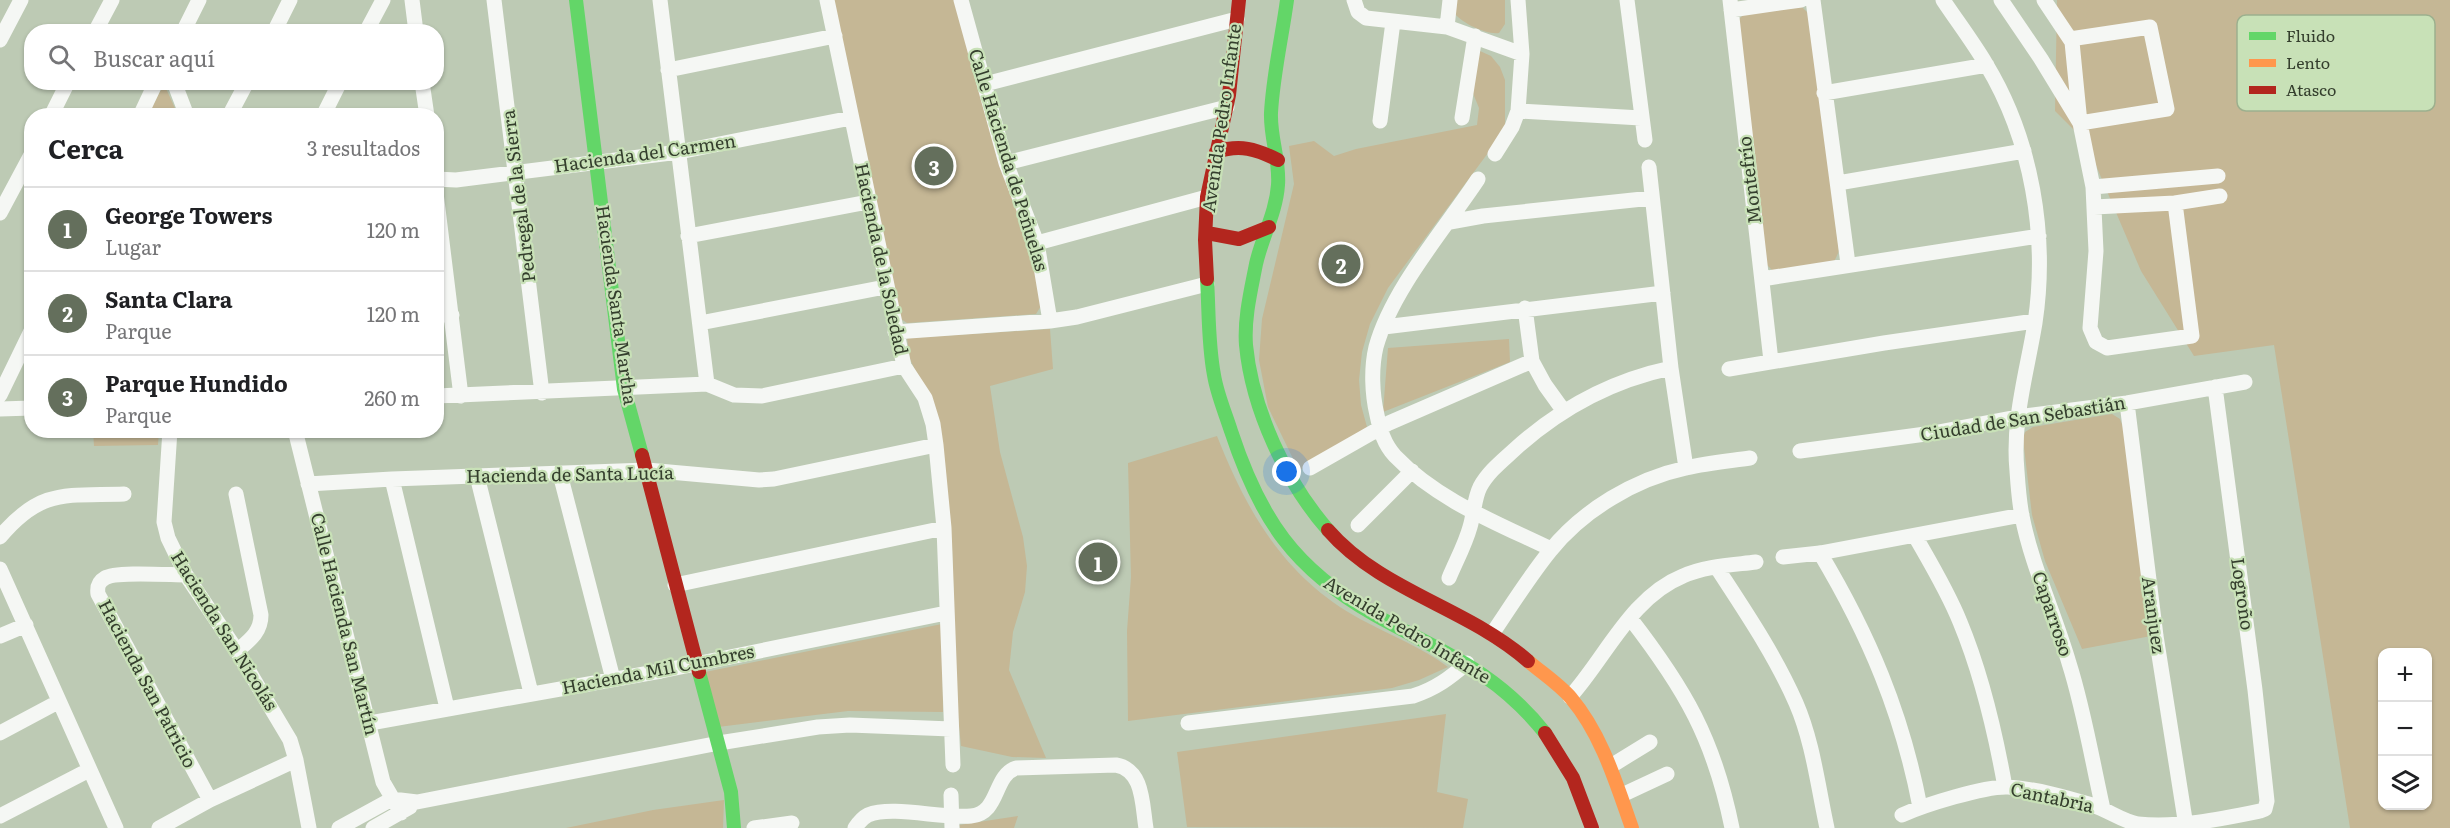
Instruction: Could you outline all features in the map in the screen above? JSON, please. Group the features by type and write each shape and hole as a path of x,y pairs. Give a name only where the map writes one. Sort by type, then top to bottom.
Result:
{"main road":[{"name":"Hacienda Santa Martha","path":"576,0 598,163 624,389 719,743 731,792 734,828"},
{"name":"Avenida Pedro Infante","path":"1239,0 1227,107 1207,197 1206,284 1216,386 1240,463 1258,502 1277,533 1299,559 1347,598 1467,663 1493,680 1517,702 1550,739 1576,781 1592,828"},
{"name":"Avenida Pedro Infante","path":"1287,0 1271,112 1270,133 1278,160 1278,185 1269,227 1257,260 1246,314 1251,381 1273,441 1290,477 1310,510 1356,557 1379,573 1492,634 1523,656 1570,697 1590,726 1611,766 1632,828"},
{"path":"1216,152 1239,146 1251,148 1278,160"},
{"path":"1207,233 1237,240 1251,237 1269,227"}],"street":[{"path":"0,40 21,0"},
{"path":"99,24 112,0"},
{"path":"187,24 199,0"},
{"path":"278,24 290,0"},
{"path":"370,24 383,0"},
{"path":"412,0 415,24"},
{"name":"Pedregal de la Sierra","path":"494,0 517,172 542,393"},
{"path":"660,0 707,384"},
{"name":"Hacienda de la Soledad","path":"827,0 885,287 904,366 924,398 933,424 944,528 952,765"},
{"path":"1354,0 1358,12 1366,18 1446,27 1522,54"},
{"path":"1446,27 1450,0"},
{"path":"1495,154 1512,127 1518,111 1522,54 1518,0"},
{"path":"1627,0 1645,140"},
{"path":"1730,5 1801,0"},
{"path":"1813,0 1848,264"},
{"name":"Caparroso","path":"1943,0 1987,65 2009,111 2024,152 2039,236 2035,321 2017,417 2016,468 2022,515 2039,578 2070,666 2103,809"},
{"path":"2001,0 2042,58 2080,123"},
{"path":"2044,0 2070,39 2076,64 2080,123 2093,187 2096,251 2090,328 2096,342 2107,348 2192,336 2175,203"},
{"name":"Calle Hacienda de Peñuelas","path":"966,1 1006,163 1037,243 1050,321"},
{"name":"Montefrío","path":"1730,5 1771,361"},
{"path":"985,84 1237,19"},
{"path":"1380,121 1393,22"},
{"path":"2070,39 2150,27 2166,109 2080,123"},
{"path":"668,69 835,36"},
{"path":"1462,118 1475,36"},
{"path":"1824,93 1987,65"},
{"path":"57,108 65,90"},
{"path":"144,108 152,90"},
{"path":"177,90 184,108"},
{"path":"233,108 243,90"},
{"path":"327,108 336,90"},
{"path":"424,90 426,108"},
{"path":"1006,163 1227,107"},
{"path":"1518,111 1641,118"},
{"name":"Hacienda del Carmen","path":"444,179 456,180 679,152 851,118"},
{"path":"1838,183 2024,152"},
{"path":"0,213 4,197 24,166"},
{"path":"1649,167 1671,368 1686,468"},
{"path":"2093,187 2218,176"},
{"path":"1478,179 1399,295 1376,348 1373,401 1385,444 1412,471 1446,496 1474,512 1551,549"},
{"path":"2094,207 2175,203 2220,196"},
{"path":"1037,243 1207,197"},
{"path":"1450,222 1483,216 1652,198"},
{"path":"688,236 868,202"},
{"path":"1762,279 2039,236"},
{"path":"896,332 1050,321 1122,307 1206,284"},
{"path":"700,323 885,287"},
{"path":"1384,327 1525,308 1664,293"},
{"path":"1525,308 1532,361 1545,385 1563,410"},
{"path":"444,315 461,396"},
{"path":"1729,369 2035,321"},
{"path":"0,395 24,346"},
{"path":"1310,468 1380,428 1532,361"},
{"path":"444,396 707,384 734,395 762,396 904,366"},
{"path":"1449,578 1467,536 1477,494 1487,477 1543,424 1563,410 1604,389 1640,375 1671,368"},
{"name":"Ciudad de San Sebastián","path":"1800,451 1933,433 2017,417 2127,403 2245,382"},
{"name":"Logroño","path":"2215,387 2255,690 2267,801"},
{"name":"Aranjuez","path":"2127,403 2156,636 2186,826"},
{"path":"0,409 24,408"},
{"name":"Hacienda San Nicolás","path":"169,438 164,522 168,538 186,575 282,724 296,760 309,828"},
{"name":"Calle Hacienda San Martín","path":"297,438 383,782 401,813"},
{"name":"Hacienda de Santa Lucía","path":"308,484 647,471 743,479 774,479 936,445"},
{"path":"1492,634 1551,549 1600,506 1656,477 1686,468 1750,458"},
{"path":"1358,525 1412,471"},
{"path":"560,474 613,679"},
{"path":"477,476 531,693"},
{"path":"392,479 447,708"},
{"path":"0,537 13,521 30,507 50,498 124,494"},
{"path":"236,494 261,615 257,633 237,651"},
{"path":"1783,557 1820,553 2022,515"},
{"path":"675,585 944,528"},
{"path":"1915,536 1939,577 1960,621 1990,711 2005,787"},
{"path":"1820,553 1847,598 1874,652 1900,720 1920,807"},
{"path":"1570,697 1630,618 1651,595 1666,584 1684,575 1756,562"},
{"path":"1717,568 1779,669 1797,704 1808,738 1827,828"},
{"path":"0,569 88,770 116,828"},
{"name":"Hacienda San Patricio","path":"186,575 110,575 99,582 97,588 98,594 210,800"},
{"name":"Hacienda Mil Cumbres","path":"370,723 696,664 946,613"},
{"path":"1630,618 1662,660 1702,728 1723,788 1732,828"},
{"path":"0,636 26,625"},
{"path":"1188,723 1413,696 1430,691 1447,681 1467,663"},
{"path":"0,733 58,702"},
{"path":"339,828 392,799 417,802 719,743 818,727 850,725 951,729"},
{"path":"1611,766 1650,742"},
{"path":"159,828 210,800 296,760"},
{"path":"855,828 866,816 874,813 893,812 952,822 973,816 987,809 1007,773 1016,768 1116,765 1129,769 1138,781 1146,828"},
{"path":"0,816 88,770"},
{"path":"1622,795 1667,774"},
{"name":"Cantabria","path":"1902,815 1920,807 2005,787 2044,792 2103,809 2136,824 2186,826 2260,812 2265,809 2267,801"},
{"path":"951,795 952,822"},
{"path":"373,828 417,802"},
{"path":"754,828 782,826"}],"shaded area":[{"path":"834,0 955,0 997,157 1027,229 1041,306 1036,314 907,323 901,319"},
{"path":"1450,0 1505,0 1505,24 1499,33 1476,28 1455,14"},
{"path":"2057,0 2450,0 2450,828 2350,828 2274,345 2194,356 2141,271 2086,142 2055,111"},
{"path":"1802,7 1809,14 1839,251 1834,262 1773,271 1764,262 1737,21 1743,15"},
{"path":"1480,51 1491,56 1500,67 1505,80 1505,130 1388,288 1370,324 1362,352 1359,380 1361,405 1367,427 1299,471 1268,407 1259,360 1262,319 1294,184 1289,146 1314,141 1334,156 1356,149 1477,125 1479,108 1472,91"},
{"path":"161,90 167,90 175,108 152,108"},
{"path":"1050,329 1053,369 990,386 1000,452 1023,537 1027,566 1025,592 1013,632 1009,670 1046,758 1012,757 961,746 957,706 952,547 938,421 910,359 907,338"},
{"path":"1509,339 1510,362 1383,412 1388,348"},
{"path":"2112,414 2120,419 2123,427 2151,636 2082,649 2045,561 2032,515 2023,439 2025,432 2033,427"},
{"path":"1217,436 1256,517 1290,564 1310,584 1334,603 1360,619 1416,647 1448,667 1419,680 1392,688 1128,721 1127,631 1131,577 1128,463"},
{"path":"93,438 158,438 158,445 94,446"},
{"path":"942,624 943,712 848,711 718,727 705,672"},
{"path":"1446,714 1437,792 1468,799 1463,828 1187,827 1177,752"},
{"path":"724,800 723,828 566,828 653,810"},
{"path":"1018,816 1014,828 960,828 959,825"}],"traffic: fast":[{"path":"576,0 624,389 642,455"},
{"path":"1287,0 1271,113 1278,167 1277,195 1256,264 1247,314 1246,345 1255,394 1273,444 1298,490 1328,530"},
{"path":"1207,279 1211,351 1219,396 1254,490 1284,539 1301,560 1347,597 1487,678 1526,711 1545,733"},
{"path":"699,672 731,792 734,828"}],"traffic: slow":[{"path":"1528,661 1556,683 1582,712 1607,760 1632,828"}],"traffic: jam":[{"path":"1207,279 1205,240 1207,197 1229,95 1239,0"},
{"path":"1216,152 1233,148 1248,149 1278,160"},
{"path":"1207,233 1239,239 1269,227"},
{"path":"642,455 699,672"},
{"path":"1328,530 1349,551 1373,569 1479,627 1528,661"},
{"path":"1545,733 1573,778 1592,828"}],"place":[{"name":"Parque Hundido","path":"934,166"},
{"name":"Santa Clara","path":"1341,264"},
{"name":"George Towers","path":"1098,562"}]}
